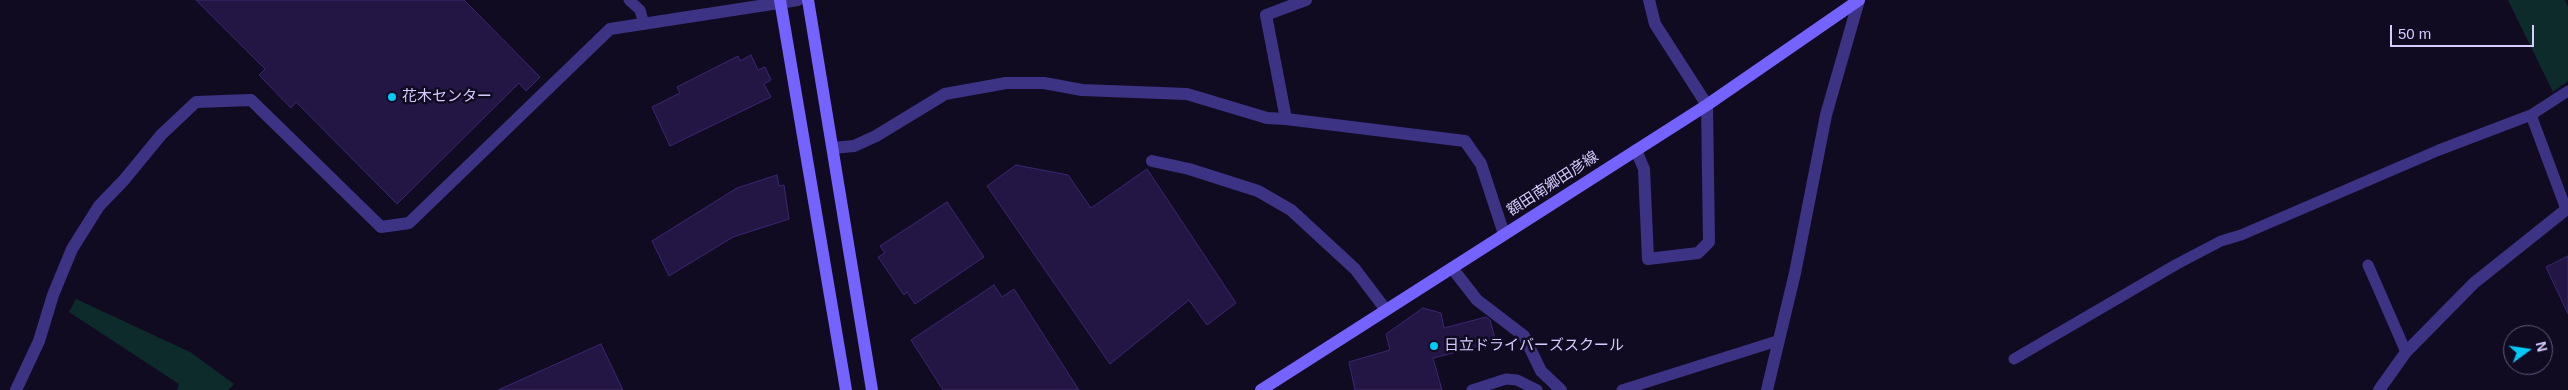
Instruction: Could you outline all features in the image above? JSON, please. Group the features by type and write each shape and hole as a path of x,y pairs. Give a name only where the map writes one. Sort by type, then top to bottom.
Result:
{"street":[{"path":"16,390 39,341 57,286 72,249 81,234 99,206 124,180 160,135 196,102 251,100 381,227 409,223 610,29 780,1 798,0"},
{"path":"808,0 872,390"},
{"path":"1286,119 1266,15 1306,0"},
{"path":"1636,150 1644,169 1648,260 1698,253 1709,242 1707,105 1655,24 1649,0"},
{"path":"1767,390 1777,341 1795,273 1826,115 1859,0"},
{"name":"額田南郷田彦線","path":"1261,390 1707,105 1859,0"},
{"path":"780,1 846,390"},
{"path":"833,148 854,146 876,136 945,94 1006,83 1044,83 1082,90 1187,94 1267,118 1465,140 1481,164 1504,234"},
{"path":"1152,161 1189,169 1258,191 1291,210 1356,269 1386,310"},
{"path":"2380,390 2406,352 2474,283 2567,208"},
{"path":"1452,268 1477,300 1524,336 1541,371 1561,390"}],"lane":[{"path":"629,0 640,10 644,24"},
{"path":"2014,359 2220,241 2241,235 2439,150 2531,115 2568,91"},
{"path":"2531,115 2567,208"},
{"path":"2368,265 2406,352"},
{"path":"1622,390 1777,341"},
{"path":"1472,390 1506,379 1516,380 1537,390"}],"green space":[{"path":"2508,0 2565,0 2568,7 2568,81 2553,92"},
{"path":"76,299 190,352 234,384 228,390 177,390 179,384 69,312"}],"building":[{"name":"花木センター","path":"196,0 464,0 540,77 526,91 519,83 397,204 296,102 291,108 259,75 265,69"},
{"path":"751,55 758,70 765,67 771,80 764,84 771,97 670,146 652,107 680,93 677,87 738,56 740,61"},
{"path":"1016,165 1068,175 1091,208 1147,169 1236,303 1207,325 1189,300 1110,364 987,186"},
{"path":"777,175 779,186 784,185 789,219 733,237 669,276 652,241 737,188"},
{"path":"947,202 984,257 915,304 907,292 904,295 878,257 885,253 880,246"},
{"path":"2568,256 2568,314 2546,267"},
{"path":"994,285 1002,297 1014,289 1079,390 943,390 911,340"},
{"name":"日立ドライバーズスクール","path":"1423,308 1441,313 1444,328 1486,317 1490,320 1496,342 1433,358 1442,390 1355,390 1349,362 1390,350 1386,334"},
{"path":"601,344 623,390 498,390"}],"place":[{"name":"花木センター","path":"392,97"},
{"name":"日立ドライバーズスクール","path":"1434,346"}]}
